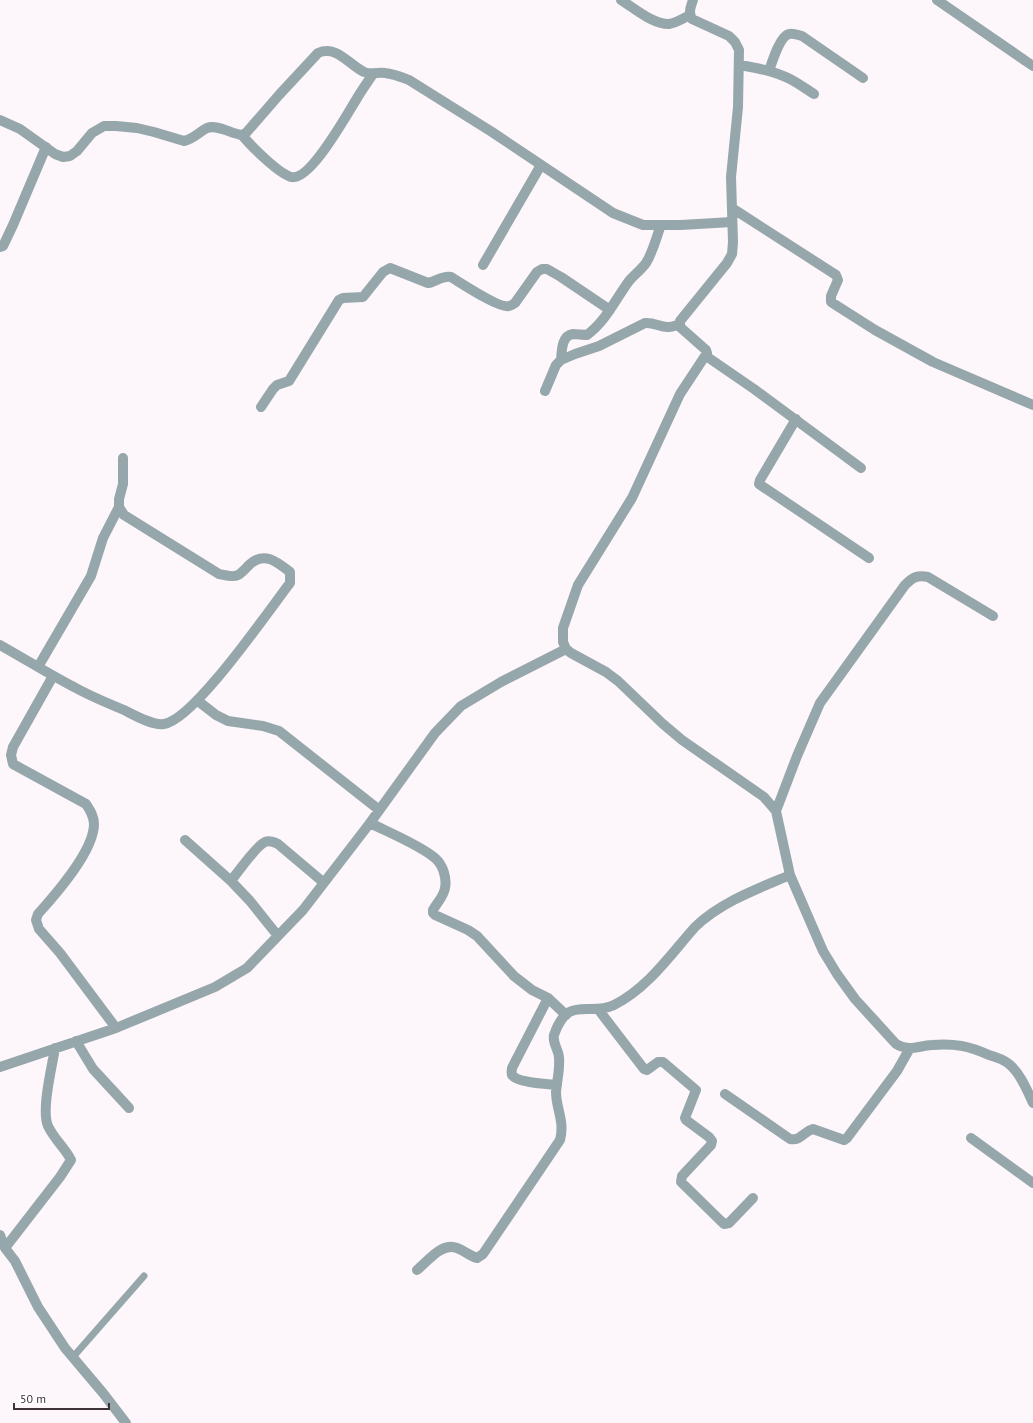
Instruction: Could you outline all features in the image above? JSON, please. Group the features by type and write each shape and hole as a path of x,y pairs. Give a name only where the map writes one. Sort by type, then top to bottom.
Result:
{"street":[{"path":"620,0 647,17 659,22 668,24 674,23 690,16"},
{"path":"693,0 690,11 690,16 692,19 729,36 736,42 740,50 738,108 731,177 732,254 727,263 680,321 680,327 706,350 706,356 683,387 632,498 578,585 563,628 563,642 566,649 571,653 606,672 618,681 682,740 764,797 776,811 790,874 823,951 855,999 896,1044 903,1048 931,1045 956,1045 970,1047 1001,1059 1009,1064 1022,1081 1033,1103"},
{"path":"937,0 1033,66"},
{"path":"769,71 783,38 788,34 794,34 802,36 863,78"},
{"path":"242,135 246,133 318,53 324,50 334,51 365,72 373,74 384,73 396,75 409,80 542,165 613,213 643,225 732,222"},
{"path":"740,65 769,71 790,79 814,94"},
{"path":"0,120 20,129 55,154 63,157 70,156 77,151 92,133 104,126 137,128 184,141 190,140 207,128 213,127 242,135 251,146 284,174 291,177 297,177 304,172 335,135 356,98 373,74"},
{"path":"0,248 3,246 13,226 46,147"},
{"path":"483,265 542,165"},
{"path":"732,208 836,275 838,280 831,296 832,302 875,330 933,362 1033,404"},
{"path":"561,360 563,342 567,337 574,334 587,335 596,329 630,279 646,263 660,225"},
{"path":"261,407 272,389 289,380 339,300 343,298 362,297 383,272 390,268 428,283 446,276 451,277 491,301 504,306 510,306 515,303 537,272 542,269 561,277 610,310"},
{"path":"545,391 556,365 561,360 598,346 645,323 652,322 670,327 680,324"},
{"path":"706,356 796,419 862,468"},
{"path":"796,419 759,484 869,558"},
{"path":"38,667 91,576 103,538 119,507 123,458"},
{"path":"0,645 76,688 153,722 164,724 173,721 190,709 219,677 290,582 290,572 270,559 262,557 254,560 238,575 229,576 220,574 124,515 119,507"},
{"path":"776,811 797,756 820,703 905,585 912,578 919,575 928,577 993,616"},
{"path":"0,1067 116,1028 221,983 247,968 302,910 370,823 378,809 435,733 461,706 501,682 566,649"},
{"path":"53,676 13,747 11,755 12,760 14,764 86,804 95,822 92,839 78,864 38,914 36,920 39,929 60,953 116,1028"},
{"path":"198,700 216,715 228,721 263,726 279,731 378,809"},
{"path":"370,823 423,850 435,858 444,872 446,881 444,893 433,910 433,913 477,936 514,976 528,987 548,998 566,1015"},
{"path":"185,840 231,881 278,936"},
{"path":"231,881 260,846 266,841 271,841 278,844 324,882"},
{"path":"417,1270 442,1249 450,1246 456,1247 477,1258 483,1254 560,1140 562,1123 556,1098 559,1058 553,1040 562,1020 566,1015 579,1008 598,1009 617,1004 649,980 694,927 703,919 737,898 790,874"},
{"path":"548,998 512,1068 511,1073 519,1079 533,1083 557,1085"},
{"path":"598,1009 646,1070 658,1062 663,1062 696,1090 685,1118 712,1141 711,1145 682,1176 681,1182 724,1224 729,1223 753,1198"},
{"path":"76,1041 93,1069 129,1108"},
{"path":"5,1248 60,1178 70,1160 67,1152 49,1128 45,1118 46,1102 55,1048"},
{"path":"725,1094 790,1139 799,1139 809,1130 813,1129 844,1140 898,1071 910,1048"},
{"path":"971,1138 1033,1183"},
{"path":"0,1235 5,1248 15,1261 38,1307 65,1348 126,1423"}],"lane":[{"path":"73,1357 144,1276"}]}
